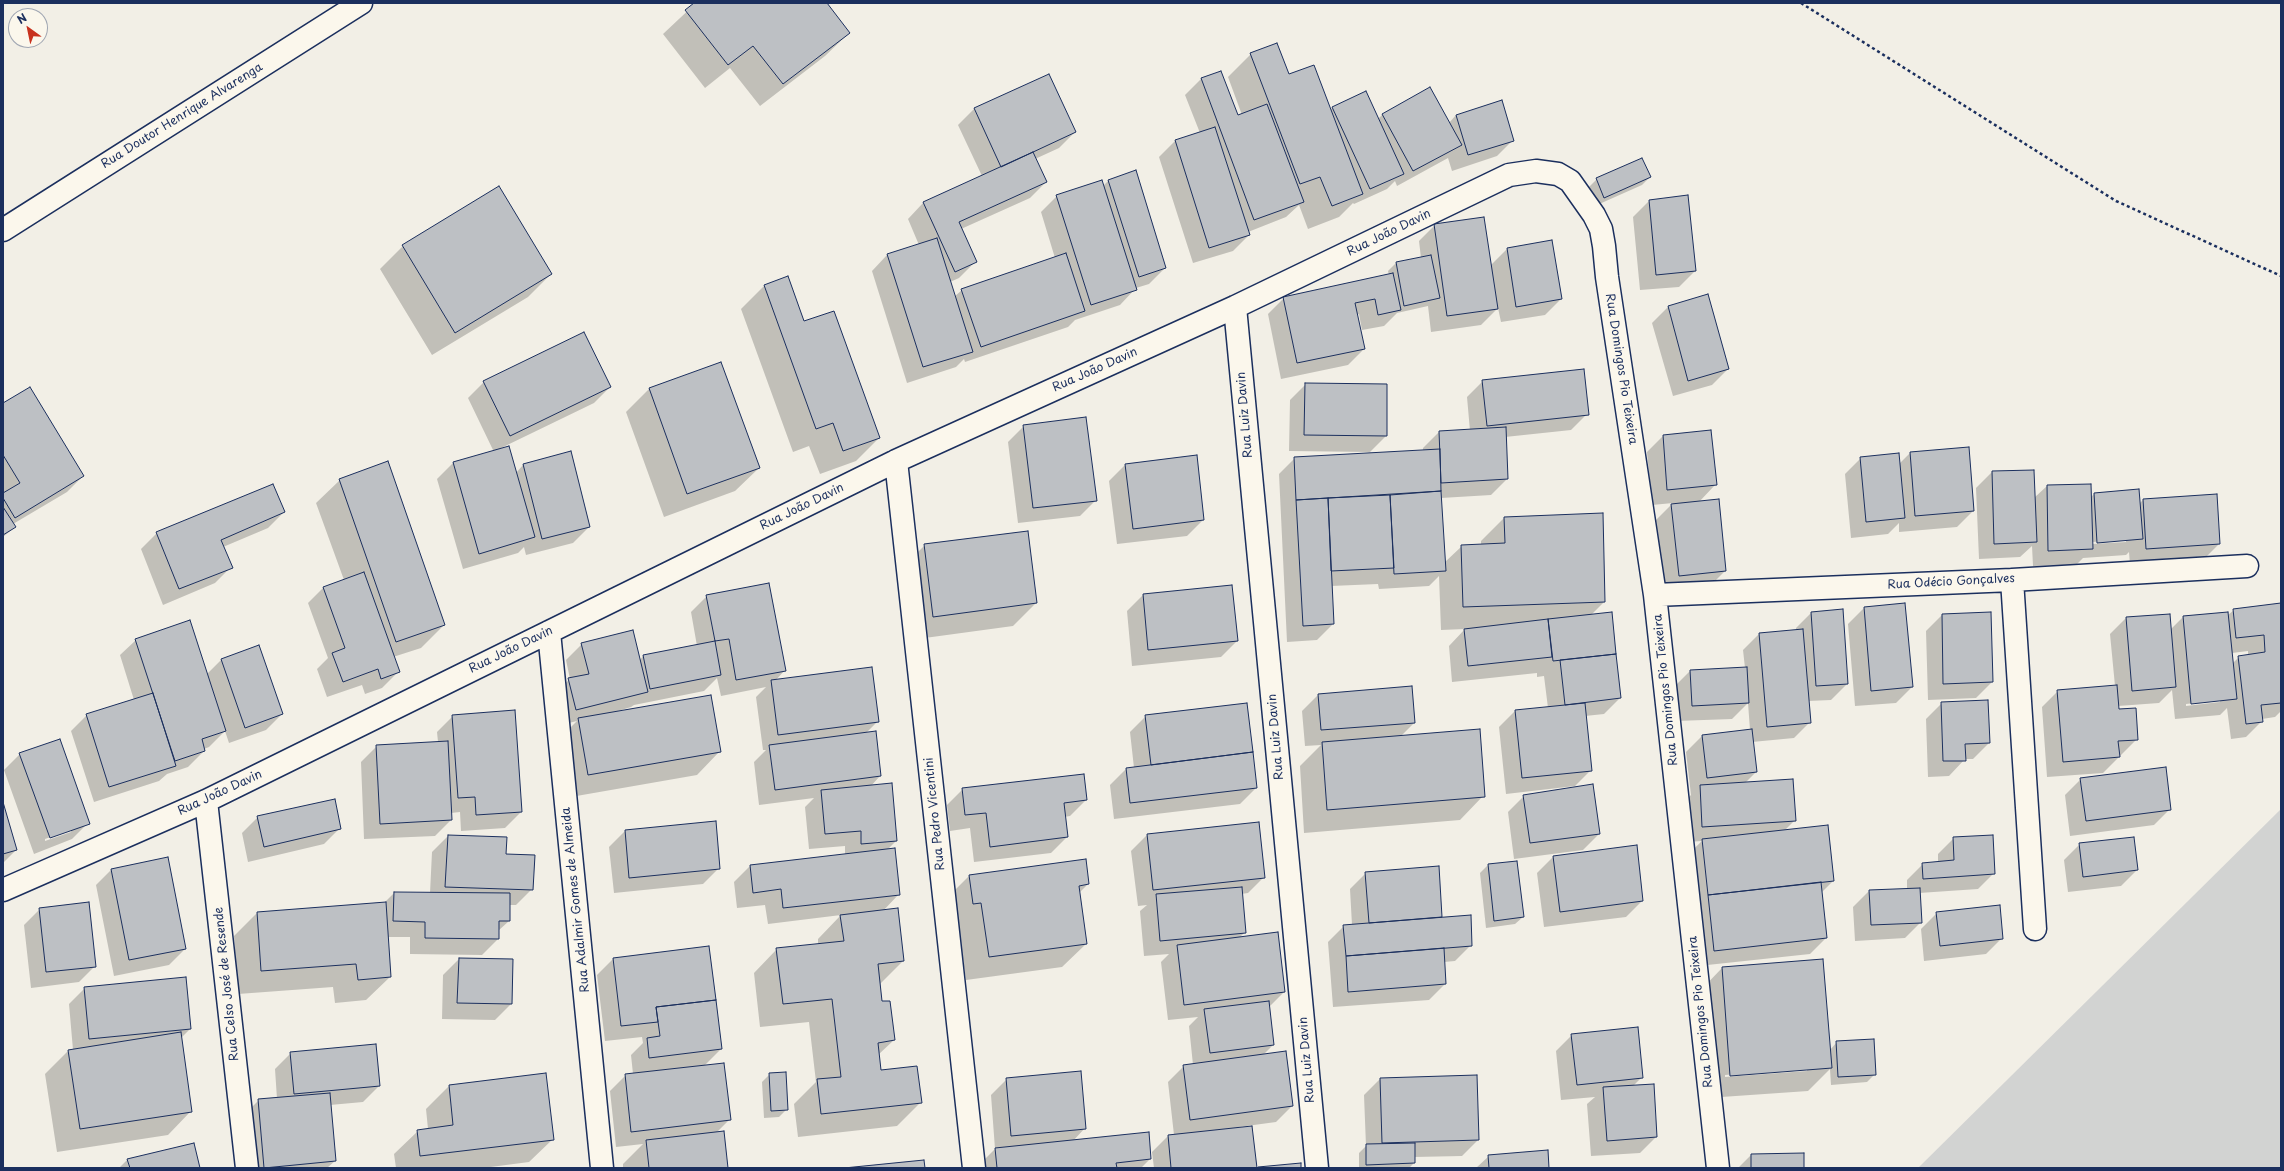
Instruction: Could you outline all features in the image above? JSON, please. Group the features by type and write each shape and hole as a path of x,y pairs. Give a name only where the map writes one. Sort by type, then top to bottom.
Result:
{"street":[{"name":"Rua Doutor Henrique Alvarenga","path":"3,230 361,3"},
{"name":"Rua João Davin","path":"3,890 206,801 896,461 1235,307 1509,175 1536,172 1558,174 1570,181 1594,215"},
{"name":"Rua Domingos Pio Teixeira","path":"1594,215 1601,229 1604,246 1607,277 1655,595 1718,1168"},
{"name":"Rua Luiz Davin","path":"1235,307 1317,1168"},
{"name":"Rua Pedro Vicentini","path":"896,461 974,1168"},
{"name":"Rua Odécio Gonçalves","path":"1655,595 2012,580 2247,566"},
{"path":"2012,580 2035,930"},
{"name":"Rua Adalmir Gomes de Almeida","path":"549,632 602,1168"},
{"name":"Rua Celso José de Resende","path":"206,801 247,1168"}],"path":[{"path":"1801,3 2116,201 2281,276"}],"shaded area":[{"path":"2281,809 2281,1168 1918,1168"}],"building":[{"path":"694,3 827,3 850,33 783,84 753,46 728,65 685,10"},
{"path":"1277,43 1289,74 1314,65 1363,194 1332,206 1320,177 1300,184 1250,53"},
{"path":"1221,71 1238,115 1267,104 1304,202 1254,220 1201,78"},
{"path":"1049,74 1076,132 1001,167 974,108"},
{"path":"1430,87 1462,145 1413,171 1382,114"},
{"path":"1366,91 1404,174 1370,189 1332,107"},
{"path":"1502,100 1514,141 1468,155 1456,115"},
{"path":"1215,127 1250,235 1209,248 1175,140"},
{"path":"1033,152 1047,182 959,222 977,262 955,272 923,202"},
{"path":"1642,158 1651,177 1604,198 1596,178"},
{"path":"1136,170 1166,268 1139,277 1108,180"},
{"path":"1102,180 1137,290 1091,305 1056,195"},
{"path":"499,186 552,274 455,333 402,245"},
{"path":"1688,195 1696,271 1656,275 1649,200"},
{"path":"1484,217 1498,309 1447,316 1434,224"},
{"path":"937,238 973,352 923,367 887,254"},
{"path":"1552,240 1562,299 1516,307 1507,248"},
{"path":"1066,253 1085,311 981,347 961,289"},
{"path":"1431,255 1440,298 1404,306 1396,262"},
{"path":"1393,273 1401,310 1378,315 1375,299 1355,303 1365,349 1297,363 1283,297"},
{"path":"788,276 804,321 834,311 880,438 843,451 833,423 816,429 764,285"},
{"path":"1708,294 1729,369 1688,381 1668,306"},
{"path":"584,332 611,387 510,436 483,381"},
{"path":"721,362 760,468 687,494 649,388"},
{"path":"1584,369 1589,415 1487,426 1482,380"},
{"path":"1305,383 1387,384 1387,436 1304,435"},
{"path":"30,387 84,476 15,518 3,498 3,493 20,483 3,455 3,403"},
{"path":"1086,417 1097,501 1033,508 1023,425"},
{"path":"1506,427 1508,479 1441,483 1439,431"},
{"path":"1711,430 1717,485 1667,490 1663,435"},
{"path":"509,446 535,537 479,554 453,462"},
{"path":"1969,447 1974,511 1915,516 1910,452"},
{"path":"1440,449 1441,491 1296,500 1294,457"},
{"path":"571,451 590,527 542,539 523,464"},
{"path":"1899,453 1905,518 1866,522 1860,457"},
{"path":"1197,455 1204,520 1133,529 1125,464"},
{"path":"388,461 445,625 396,642 339,479"},
{"path":"2034,470 2037,542 1994,544 1992,471"},
{"path":"273,484 285,512 221,540 233,568 179,589 156,532"},
{"path":"2091,484 2093,549 2048,551 2047,485"},
{"path":"2139,489 2143,539 2097,543 2094,493"},
{"path":"1441,491 1446,571 1394,574 1390,495"},
{"path":"2217,494 2220,544 2146,549 2143,499"},
{"path":"1390,495 1394,568 1331,571 1328,498"},
{"path":"1328,498 1334,624 1303,626 1296,500"},
{"path":"1719,499 1726,571 1679,576 1671,504"},
{"path":"3,507 16,527 3,535"},
{"path":"1603,513 1605,602 1463,607 1461,545 1505,543 1504,517"},
{"path":"1028,531 1037,603 933,617 924,544"},
{"path":"364,572 400,672 381,679 378,669 343,682 332,653 345,648 323,587"},
{"path":"769,583 786,671 736,680 729,639 715,641 706,595"},
{"path":"1232,585 1238,641 1148,650 1143,594"},
{"path":"1905,603 1913,687 1871,691 1864,607"},
{"path":"2281,603 2281,703 2261,705 2263,722 2246,724 2238,656 2265,652 2264,635 2236,638 2233,609"},
{"path":"1843,609 1848,684 1816,686 1811,612"},
{"path":"1612,612 1616,654 1553,661 1548,619"},
{"path":"1991,612 1993,682 1943,684 1942,614"},
{"path":"2228,612 2237,699 2191,704 2183,616"},
{"path":"2170,614 2176,687 2132,691 2126,617"},
{"path":"1548,619 1552,657 1468,666 1464,629"},
{"path":"190,620 226,731 202,739 205,751 175,761 135,639"},
{"path":"1803,629 1811,723 1767,727 1759,633"},
{"path":"633,630 648,692 576,710 568,678 589,674 581,643"},
{"path":"715,641 721,675 650,689 643,655"},
{"path":"259,645 283,714 245,728 221,659"},
{"path":"1616,654 1621,698 1565,705 1560,660"},
{"path":"872,667 879,722 778,735 771,680"},
{"path":"1747,667 1749,703 1692,706 1690,670"},
{"path":"2117,685 2119,709 2136,708 2138,740 2118,741 2120,757 2063,762 2057,690"},
{"path":"1412,686 1415,723 1321,730 1318,694"},
{"path":"153,693 176,766 109,787 86,714"},
{"path":"711,695 721,752 588,775 578,718"},
{"path":"1988,700 1990,743 1965,744 1966,761 1943,761 1941,702"},
{"path":"1247,703 1253,752 1151,765 1145,715"},
{"path":"1585,703 1592,771 1522,778 1515,710"},
{"path":"515,710 522,812 476,815 475,797 458,798 452,715"},
{"path":"1480,729 1485,797 1327,810 1322,742"},
{"path":"1752,729 1757,772 1707,778 1702,735"},
{"path":"876,731 881,776 775,790 769,745"},
{"path":"60,739 90,824 50,838 19,753"},
{"path":"448,741 452,820 380,824 376,745"},
{"path":"1253,752 1257,788 1130,803 1126,768"},
{"path":"2166,767 2171,810 2086,821 2080,778"},
{"path":"1084,774 1087,800 1064,803 1068,837 990,847 986,813 965,815 962,788"},
{"path":"1793,779 1796,821 1702,827 1700,785"},
{"path":"892,783 897,841 861,844 861,831 825,834 821,790"},
{"path":"1593,784 1600,834 1530,843 1523,795"},
{"path":"335,799 341,829 264,847 257,816"},
{"path":"3,802 17,850 3,854"},
{"path":"716,821 720,869 629,878 625,830"},
{"path":"1259,822 1265,878 1153,890 1147,834"},
{"path":"1828,825 1834,881 1708,895 1702,839"},
{"path":"448,835 507,837 506,854 535,855 533,890 445,887"},
{"path":"1993,835 1995,874 1923,879 1922,863 1954,860 1953,837"},
{"path":"2134,837 2138,870 2083,877 2079,843"},
{"path":"1637,845 1643,901 1560,912 1553,856"},
{"path":"895,848 900,895 783,908 781,889 753,893 750,865"},
{"path":"168,857 186,949 129,960 111,869"},
{"path":"1086,859 1089,884 1079,886 1087,944 989,957 981,903 973,904 969,875"},
{"path":"1517,861 1524,917 1494,921 1488,864"},
{"path":"1439,866 1442,917 1369,923 1365,872"},
{"path":"1821,882 1827,938 1714,951 1708,895"},
{"path":"1242,887 1246,933 1160,941 1156,894"},
{"path":"1920,888 1922,923 1871,925 1869,890"},
{"path":"394,892 510,893 510,921 499,921 499,939 425,938 425,922 393,921"},
{"path":"89,902 96,967 46,972 39,908"},
{"path":"386,902 391,977 358,980 356,964 261,971 257,912"},
{"path":"2000,905 2003,939 1940,946 1936,912"},
{"path":"898,908 904,961 878,964 882,1001 890,1001 895,1040 878,1043 881,1070 917,1066 922,1103 821,1114 817,1079 841,1077 832,999 783,1004 776,948 844,941 840,915"},
{"path":"1471,915 1472,946 1346,956 1343,925"},
{"path":"1278,932 1285,992 1184,1005 1177,945"},
{"path":"709,946 716,1000 656,1007 658,1022 621,1026 613,958"},
{"path":"1444,948 1446,984 1348,992 1346,956"},
{"path":"459,958 513,959 512,1004 457,1003"},
{"path":"1823,959 1832,1068 1730,1076 1722,967"},
{"path":"186,977 191,1029 89,1039 84,987"},
{"path":"716,1000 722,1049 649,1058 647,1038 660,1036 656,1007"},
{"path":"1269,1001 1274,1045 1210,1053 1204,1009"},
{"path":"1638,1027 1643,1078 1577,1085 1571,1034"},
{"path":"181,1032 192,1112 80,1129 68,1050"},
{"path":"1874,1039 1876,1075 1838,1077 1836,1041"},
{"path":"376,1044 380,1086 294,1094 290,1052"},
{"path":"1286,1051 1293,1106 1190,1120 1183,1065"},
{"path":"724,1063 731,1120 631,1132 625,1074"},
{"path":"1081,1071 1086,1129 1011,1136 1006,1078"},
{"path":"786,1072 788,1110 771,1111 769,1073"},
{"path":"546,1073 554,1140 420,1156 417,1130 453,1125 449,1085"},
{"path":"1477,1075 1479,1140 1382,1143 1380,1078"},
{"path":"1654,1084 1657,1137 1607,1141 1603,1087"},
{"path":"330,1093 336,1161 264,1168 258,1099"},
{"path":"1252,1126 1257,1168 1171,1168 1168,1135"},
{"path":"724,1131 728,1168 649,1168 646,1140"},
{"path":"1149,1132 1151,1159 1116,1163 1117,1168 997,1168 995,1148"},
{"path":"194,1143 200,1168 130,1168 127,1159"},
{"path":"1415,1143 1415,1163 1366,1165 1366,1144"},
{"path":"1548,1150 1549,1168 1489,1168 1488,1155"},
{"path":"1804,1153 1804,1168 1751,1168 1751,1154"},
{"path":"924,1160 925,1168 844,1168"},
{"path":"1301,1163 1301,1168 1258,1168 1258,1167"}]}
